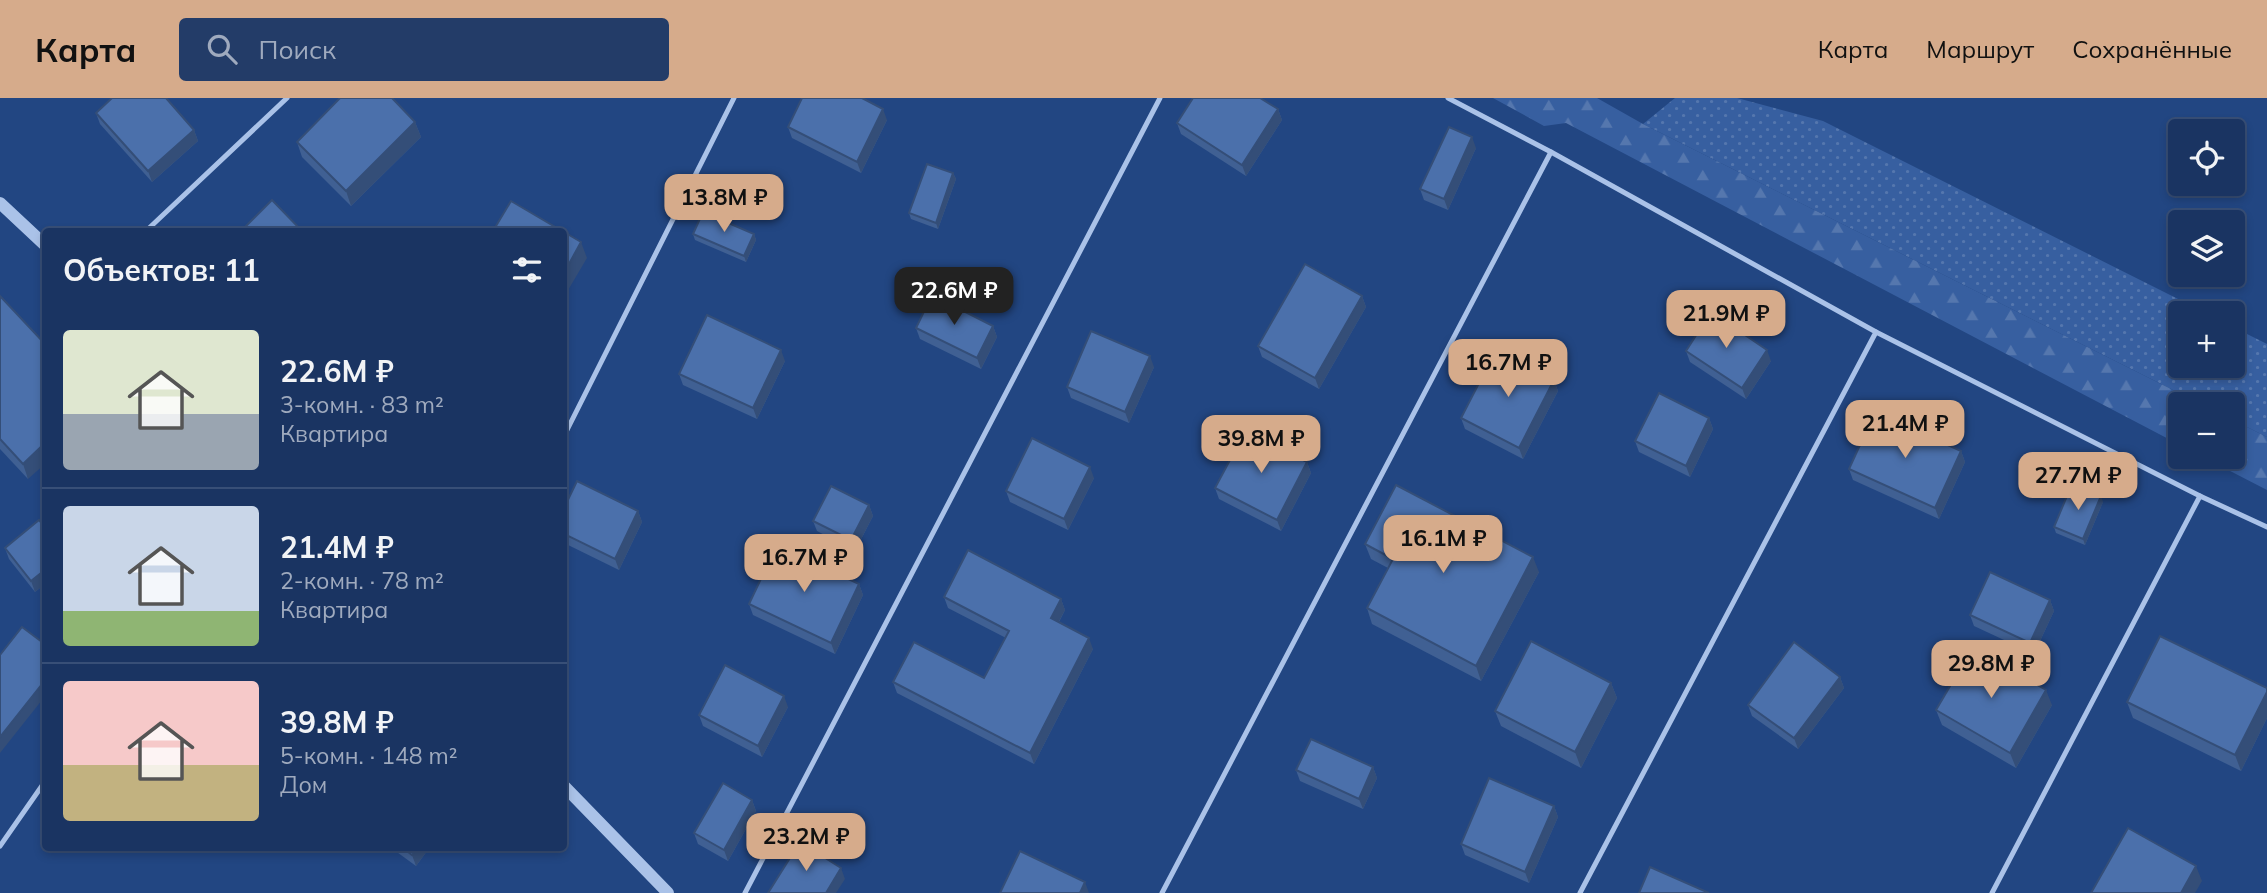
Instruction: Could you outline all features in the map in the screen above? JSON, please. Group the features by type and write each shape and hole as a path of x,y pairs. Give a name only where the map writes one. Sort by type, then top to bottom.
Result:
{"street":[{"path":"0,202 42,242"},
{"path":"567,789 668,893"}],"lane":[{"path":"149,228 287,98"},
{"path":"567,430 734,98"},
{"path":"745,893 1160,98"},
{"path":"1448,98 1876,332 2200,496 2267,527"},
{"path":"1162,893 1551,152"},
{"path":"1580,893 1876,332"},
{"path":"1992,893 2200,496"},
{"path":"0,846 42,786"}],"green space":[{"path":"1493,98 1597,98 1643,124 2177,392 2168,392 2168,439 1566,123 1544,126"},
{"path":"1675,98 1737,98 1823,121 2182,301 2168,301 2168,378 2245,378 2245,333 2267,344 2267,437 2245,426 2245,392 2177,392 1643,124"},
{"path":"2245,426 2267,437 2267,490 2226,469 2245,469"}],"building":[{"path":"112,98 166,98 194,130 148,171 96,113"},
{"path":"340,98 392,98 415,122 346,191 297,142"},
{"path":"802,98 862,98 883,109 857,162 788,127"},
{"path":"1193,98 1260,98 1278,109 1242,165 1177,123"},
{"path":"1449,127 1472,137 1444,199 1420,189"},
{"path":"927,164 953,173 936,223 909,213"},
{"path":"272,200 299,228 244,228"},
{"path":"511,201 557,228 495,228"},
{"path":"703,212 754,234 744,256 693,234"},
{"path":"567,234 581,242 567,268"},
{"path":"1305,264 1362,296 1315,378 1258,346"},
{"path":"932,295 993,326 977,358 916,328"},
{"path":"0,296 42,341 42,446 23,464 0,439"},
{"path":"1711,312 1767,350 1742,388 1686,351"},
{"path":"707,315 781,350 753,408 679,374"},
{"path":"1091,331 1150,356 1125,412 1067,387"},
{"path":"1496,350 1554,380 1519,448 1461,418"},
{"path":"1659,393 1709,418 1686,466 1635,441"},
{"path":"1875,412 1961,451 1935,508 1849,469"},
{"path":"1246,430 1307,462 1277,520 1215,488"},
{"path":"1032,438 1090,467 1064,519 1006,491"},
{"path":"577,481 638,511 615,559 567,535 567,502"},
{"path":"2072,484 2101,496 2083,539 2054,527"},
{"path":"1396,485 1533,557 1476,666 1367,608 1393,559 1365,544"},
{"path":"831,486 869,505 851,540 813,521"},
{"path":"39,520 42,523 42,572 31,581 5,548"},
{"path":"777,545 859,584 831,643 749,604"},
{"path":"968,550 1061,599 1051,618 1089,638 1030,753 893,682 914,642 984,678 1009,631 944,597"},
{"path":"1990,572 2050,600 2030,643 1970,615"},
{"path":"22,627 42,642 42,684 0,737 0,655"},
{"path":"2160,636 2267,688 2235,755 2127,702"},
{"path":"1531,641 1611,683 1575,752 1495,711"},
{"path":"1794,642 1840,677 1794,738 1748,705"},
{"path":"1973,647 2046,690 2010,753 1936,710"},
{"path":"725,665 784,696 758,746 699,715"},
{"path":"1311,739 1373,767 1359,799 1296,770"},
{"path":"1489,778 1554,806 1525,872 1461,844"},
{"path":"723,783 752,800 724,850 694,833"},
{"path":"2128,828 2196,866 2181,893 2091,893"},
{"path":"800,842 841,868 826,893 768,893"},
{"path":"1020,851 1085,882 1080,893 1000,893"},
{"path":"1650,867 1709,893 1639,893"}]}
